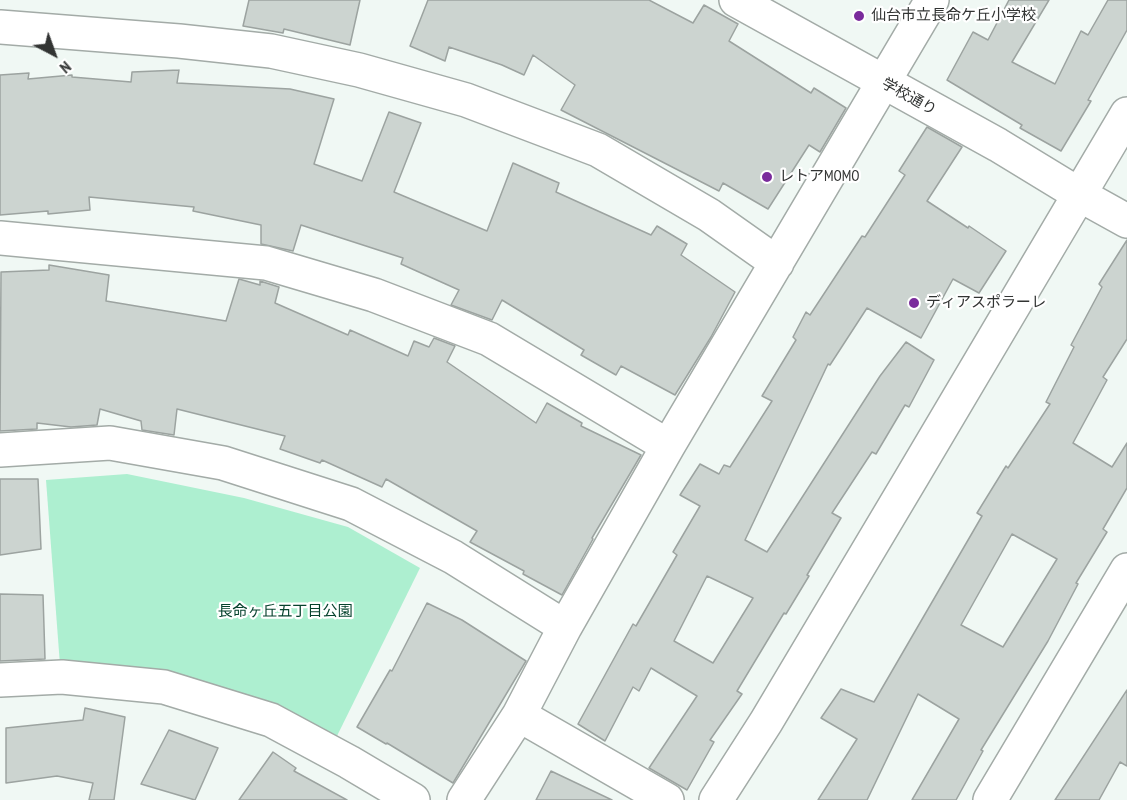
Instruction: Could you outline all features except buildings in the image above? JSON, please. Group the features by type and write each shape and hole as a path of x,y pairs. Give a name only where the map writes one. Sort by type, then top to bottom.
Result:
{"street":[{"name":"学校通り","path":"736,0 998,145 1127,221"},
{"path":"464,800 519,716 565,627 668,446 932,0"},
{"path":"0,27 179,41 271,51 359,70 466,100 598,150 709,215 777,263"},
{"path":"716,800 766,722 1127,114"},
{"path":"0,238 266,263 374,295 489,339 668,446"},
{"path":"0,450 110,443 223,463 351,504 453,557 565,627"},
{"path":"990,800 1127,570"},
{"path":"0,680 62,677 164,687 271,720 413,800"},
{"path":"519,716 667,800"}],"green space":[{"name":"長命ヶ丘五丁目公園","path":"127,474 244,498 348,527 420,568 335,740 60,665 46,480"}],"place":[{"name":"仙台市立長命ケ丘小学校","path":"859,16"},
{"name":"レトアMOMO","path":"767,177"},
{"name":"ディアスポラーレ","path":"914,303"}]}
